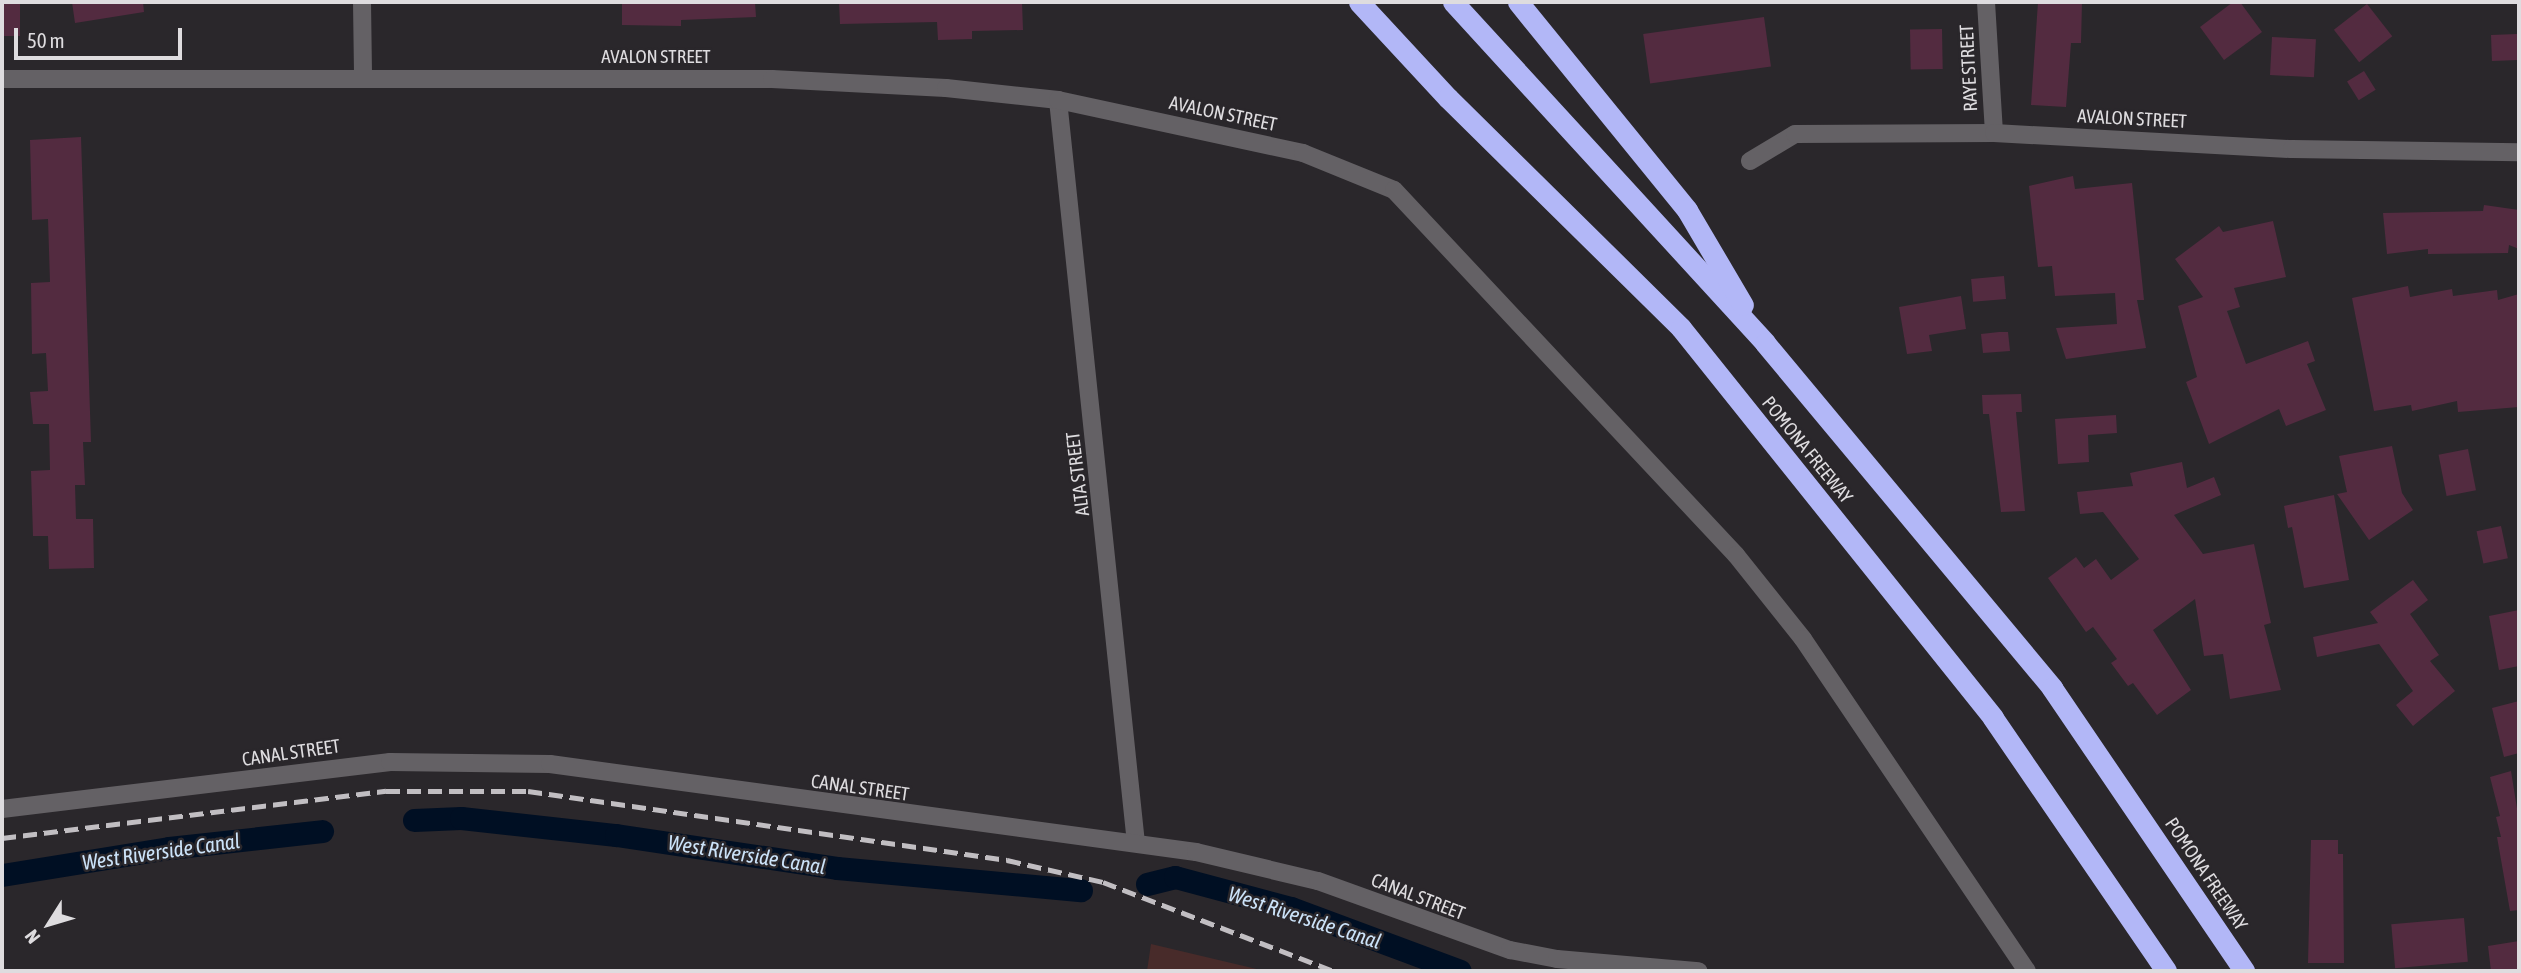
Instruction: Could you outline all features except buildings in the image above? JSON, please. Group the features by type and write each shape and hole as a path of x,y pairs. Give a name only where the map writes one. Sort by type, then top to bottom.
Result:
{"highway":[{"path":"1347,2 1448,99"},
{"name":"POMONA FREEWAY","path":"1359,2 1448,99 1681,328 1993,718 2166,971"},
{"name":"POMONA FREEWAY","path":"1453,2 1765,344 2052,688 2244,971"},
{"path":"1518,2 1687,210 1765,344"}],"street":[{"path":"362,2 363,76"},
{"name":"RAYE STREET","path":"1986,2 1994,133"},
{"name":"AVALON STREET","path":"2,79 363,76 772,79 946,88 1058,100 1303,153 1394,190 1736,555 1803,639 2027,971"},
{"name":"ALTA STREET","path":"1058,100 1136,843"},
{"name":"AVALON STREET","path":"1750,161 1796,134 1994,133 2292,149 2519,152"},
{"name":"CANAL STREET","path":"2,809 334,767 495,761 1136,843 1255,863 1318,880 1510,950 1557,959 1698,971"}],"shaded area":[{"path":"1151,944 1265,971 1147,971"}],"waterway":[{"name":"West Riverside Canal","path":"414,820 461,818 616,835 837,868 1081,890"},
{"name":"West Riverside Canal","path":"2,875 169,848 322,831"},
{"name":"West Riverside Canal","path":"1147,884 1175,877 1291,908 1460,971"}],"railway":[{"path":"2,838 386,791 528,791 1007,860 1103,882 1334,971"}]}
